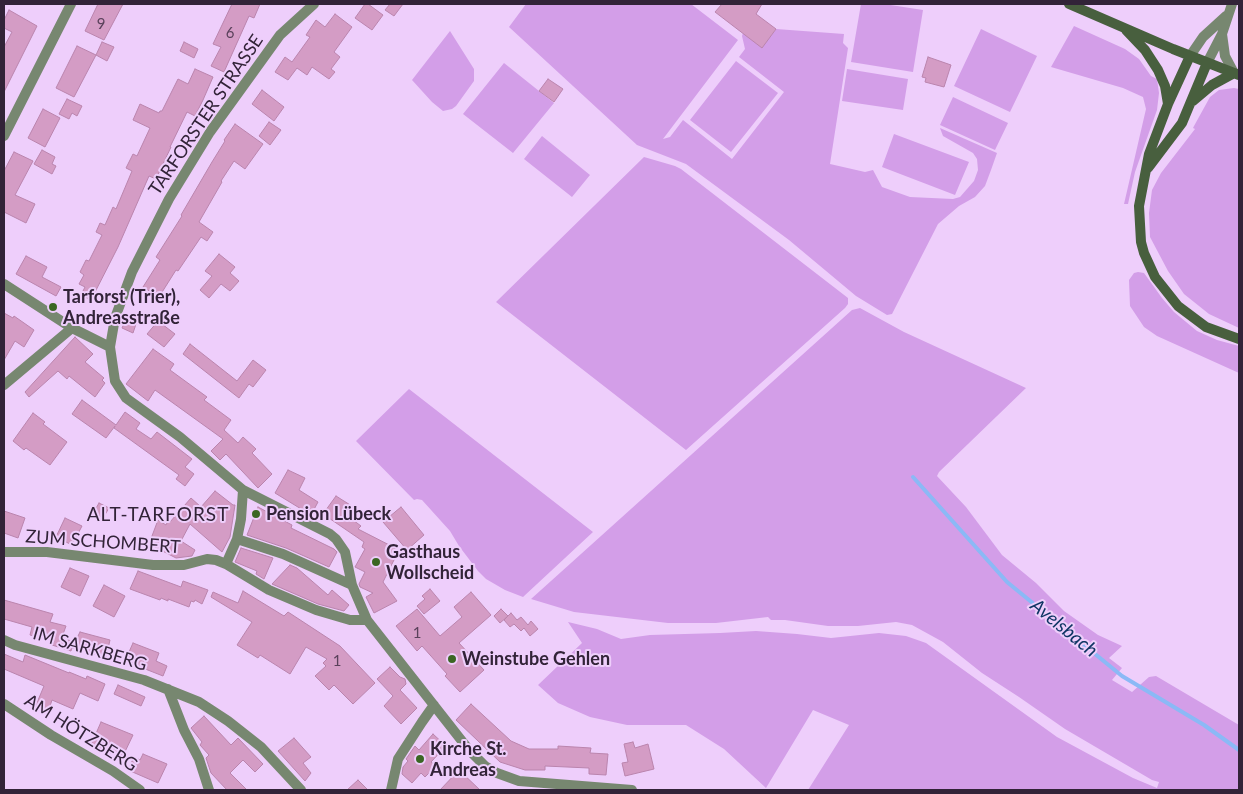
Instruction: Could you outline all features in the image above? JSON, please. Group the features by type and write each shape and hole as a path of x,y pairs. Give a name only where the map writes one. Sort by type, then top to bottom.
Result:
{"main road":[{"path":"1069,4 1236,74"},
{"path":"1124,28 1145,50 1158,70 1165,86 1168,104"},
{"path":"1190,56 1168,104 1149,154 1139,206 1139,230 1144,253 1155,276 1171,298 1191,317 1213,331 1239,339"},
{"path":"1147,170 1180,128 1208,63"},
{"path":"1189,105 1207,88 1236,74"}],"street":[{"path":"4,136 71,4"},
{"name":"TARFORSTER STRASSE","path":"314,4 275,41 210,132 169,199 132,272 114,318 110,347 116,381 126,398 180,437 242,490 330,534 336,539 345,552 352,585 366,620 434,705"},
{"path":"1208,63 1222,34 1232,4"},
{"path":"1190,56 1203,37 1227,15"},
{"path":"1222,34 1225,56 1236,74"},
{"path":"4,284 72,328 110,347"},
{"path":"4,385 72,328"},
{"path":"226,564 237,539 242,519 242,490"},
{"path":"237,539 284,554 352,585"},
{"name":"ZUM SCHOMBERT","path":"4,552 47,552 154,565 184,565 207,559 226,564 269,590 316,610 350,620 366,620"},
{"name":"IM SARKBERG","path":"4,640 15,645 119,672 168,689 207,707 239,729 260,747 302,790"},
{"path":"168,689 184,730 199,759 209,790"},
{"name":"AM HÖTZBERG","path":"4,704 51,735 113,771 140,790"},
{"path":"391,790 398,759 434,705 480,761 491,770 504,776 519,781 632,790"}],"shaded area":[{"path":"526,4 691,4 738,40 663,139 670,137 683,120 732,159 784,92 739,57 745,49 743,33 762,47 776,29 844,34 843,43 848,48 830,164 865,172 873,170 882,187 910,197 953,199 960,197 974,181 978,170 977,159 973,153 943,136 940,128 997,153 985,186 975,197 959,206 938,224 892,314 887,315 856,296 789,240 686,164 637,145 509,27"},
{"path":"861,4 884,4 923,10 913,72 851,62"},
{"path":"1074,26 1125,49 1139,59 1151,76 1157,79 1159,93 1157,110 1135,172 1128,204 1124,204 1146,109 1143,97 1123,88 1051,67"},
{"path":"981,29 1037,56 1010,112 954,86"},
{"path":"450,31 474,69 474,81 456,106 443,111 412,80"},
{"path":"736,61 778,93 731,152 690,120"},
{"path":"504,63 554,103 513,153 463,114"},
{"path":"847,69 908,79 903,110 842,101"},
{"path":"1239,89 1239,328 1209,314 1184,294 1168,271 1150,237 1149,213 1152,190 1161,173 1195,129 1193,128 1210,97 1219,90"},
{"path":"953,97 1008,123 995,150 940,125"},
{"path":"894,134 969,162 955,195 882,167"},
{"path":"542,136 590,175 572,197 524,159"},
{"path":"644,157 681,169 848,298 848,304 845,308 686,450 496,302"},
{"path":"1134,273 1144,273 1174,312 1197,331 1217,340 1239,346 1239,373 1157,336 1144,327 1130,306 1129,280"},
{"path":"860,308 904,332 1026,388 937,476 966,507 1002,555 1036,583 1064,611 1098,635 1122,646 1109,658 1122,668 1112,680 1132,692 1149,677 1156,676 1239,725 1239,790 808,790 849,725 813,710 766,788 724,749 686,725 627,725 590,717 558,703 538,685 582,643 568,622 597,629 621,639 650,635 756,631 831,638 879,633 906,636 926,643 1057,737 1133,778 1157,788 1159,782 1152,780 1065,729 982,673 943,642 912,625 896,622 858,626 828,626 771,620 768,617 716,623 668,623 574,612 531,599 852,310"},
{"path":"409,389 593,532 523,597 505,590 486,579 459,546 450,531 422,500 414,500 356,441"}],"building":[{"path":"98,4 123,4 104,40 85,31"},
{"path":"232,4 260,4 254,18 249,16 224,72 211,66 221,47 213,44"},
{"path":"365,4 368,4 383,15 372,30 355,18"},
{"path":"390,4 403,4 394,16 385,10"},
{"path":"722,4 762,4 756,14 776,29 762,48 715,12"},
{"path":"9,10 37,26 4,92 4,47 12,32 4,28 4,20"},
{"path":"335,14 352,27 334,52 340,57 331,69 335,72 329,79 312,67 307,75 297,68 288,80 275,72 285,57 292,62 310,37 306,35 316,20 325,27"},
{"path":"102,42 114,47 107,61 96,55"},
{"path":"184,42 198,49 194,58 180,51"},
{"path":"77,46 96,55 74,97 56,88"},
{"path":"928,57 951,65 944,87 925,82 926,78 922,77"},
{"path":"195,69 213,77 203,100 195,116 187,112 156,179 149,176 118,247 91,300 81,295 85,287 79,284 84,275 80,272 86,260 89,261 102,235 96,232 100,223 105,225 113,207 116,209 132,171 126,168 133,154 137,156 150,128 133,120 140,104 159,113 162,111 178,79 188,84"},
{"path":"548,79 563,89 554,102 539,91"},
{"path":"262,90 284,107 274,121 252,104"},
{"path":"67,99 82,106 77,116 72,113 69,119 59,114"},
{"path":"43,109 60,118 45,147 28,138"},
{"path":"269,122 281,130 270,145 259,136"},
{"path":"235,124 263,144 245,169 234,161 199,222 213,232 207,241 201,237 178,271 176,270 159,297 143,287 160,260 156,257"},
{"path":"42,150 55,157 52,164 56,166 52,174 34,164"},
{"path":"14,152 33,161 15,195 35,204 26,223 4,212 4,171"},
{"path":"219,254 235,267 230,273 239,281 230,291 221,284 209,298 200,290 212,276 205,271"},
{"path":"26,256 47,267 42,277 61,287 56,296 16,274"},
{"path":"4,313 13,318 14,316 34,330 24,347 15,341 4,360"},
{"path":"127,317 137,321 133,333 122,328"},
{"path":"158,321 175,334 164,347 147,334"},
{"path":"75,337 93,354 85,362 104,378 102,380 105,383 95,397 69,376 67,379 58,371 29,397 25,392"},
{"path":"190,344 237,381 253,360 266,370 253,387 249,384 239,398 183,354"},
{"path":"153,349 174,364 170,370 207,397 204,400 231,420 224,430 238,443 243,437 256,449 252,453 272,474 258,488 226,454 220,460 211,451 223,439 155,390 148,401 126,384"},
{"path":"82,400 116,425 125,412 140,423 136,429 151,439 157,432 192,459 185,467 194,474 185,486 176,479 179,475 114,428 115,426 106,438 72,414"},
{"path":"33,413 45,422 43,424 67,442 50,465 26,448 24,450 13,441"},
{"path":"288,470 305,478 299,490 318,502 311,515 275,493"},
{"path":"215,491 235,505 230,537 222,552 190,524 181,541 195,550 192,556 176,558 149,544 158,520 166,525 191,498 201,507"},
{"path":"336,496 355,508 349,517 361,526 358,529 399,550 383,582 397,601 374,613 366,597 373,593 360,587 359,584 365,572 355,567 365,549 362,547 364,542 323,514"},
{"path":"99,503 109,508 103,518 95,513"},
{"path":"258,507 292,525 291,528 334,549 337,552 329,567 286,548 247,535"},
{"path":"401,507 424,535 407,550 383,522"},
{"path":"4,511 25,518 18,538 4,533"},
{"path":"65,518 82,526 72,545 56,537"},
{"path":"241,548 273,558 264,579 256,574 257,571 235,562"},
{"path":"290,565 297,568 328,595 332,590 349,605 344,611 318,604 272,584"},
{"path":"70,568 89,576 80,596 61,587"},
{"path":"138,571 181,587 183,581 208,590 202,604 195,600 194,602 191,601 189,607 168,599 168,601 161,598 160,600 130,589"},
{"path":"104,585 125,596 114,617 93,606"},
{"path":"430,589 440,601 424,614 417,606 425,599 422,596"},
{"path":"243,591 284,616 288,612 340,646 375,683 353,704 334,685 329,690 315,676 326,666 323,663 327,659 306,647 290,674 260,655 258,658 237,645 252,622 211,597 213,592 238,603"},
{"path":"471,592 491,615 459,643 484,670 460,692 422,646 417,651 396,626 417,609 440,636 462,617 454,607"},
{"path":"4,600 53,614 50,622 66,626 62,637 73,642 71,651 52,645 54,641 30,635 32,627 4,619"},
{"path":"501,609 508,616 500,623 494,616"},
{"path":"511,613 517,620 521,617 528,625 531,621 538,629 530,636 524,628 521,631 514,624 510,627 504,620"},
{"path":"80,632 110,640 106,657 72,648"},
{"path":"133,643 159,653 156,661 167,666 163,676 125,661"},
{"path":"4,654 23,662 25,655 69,673 86,679 87,676 105,684 98,701 80,693 73,709 52,700 49,709 36,705 44,686 4,669"},
{"path":"390,667 400,677 405,679 406,684 400,690 417,708 401,724 384,706 393,696 377,679"},
{"path":"118,685 145,697 141,706 114,694"},
{"path":"471,704 511,741 529,749 558,749 558,746 591,748 590,753 608,754 606,775 589,774 589,768 545,766 545,770 525,770 500,762 456,720"},
{"path":"204,716 231,745 238,738 263,764 255,772 243,760 230,773 247,790 227,790 211,773 206,758 209,755 200,745 202,742 191,728"},
{"path":"101,722 133,735 122,758 91,745"},
{"name":"Kirche St. Andreas","path":"433,734 446,746 431,762 436,766 425,777 421,773 412,783 402,774 403,767 408,761 406,759 415,746 419,750"},
{"path":"294,738 311,757 303,763 311,773 305,781 278,751"},
{"path":"633,742 635,748 648,744 654,769 625,776 622,763 628,762 624,744"},
{"path":"143,754 167,764 158,783 128,770 134,757 140,760"},
{"path":"459,770 480,790 440,790"},
{"path":"358,780 368,790 347,790"}],"waterway":[{"name":"Avelsbach","path":"913,477 1007,582 1122,676 1204,725 1239,750"}],"place":[{"name":"Tarforst (Trier), Andreasstraße","path":"53,307"},
{"name":"Pension Lübeck","path":"256,514"},
{"name":"Gasthaus Wollscheid","path":"376,562"},
{"name":"Weinstube Gehlen","path":"452,659"},
{"name":"Kirche St. Andreas","path":"420,759"}],"district":[{"name":"ALT-TARFORST","path":"158,515"}]}
